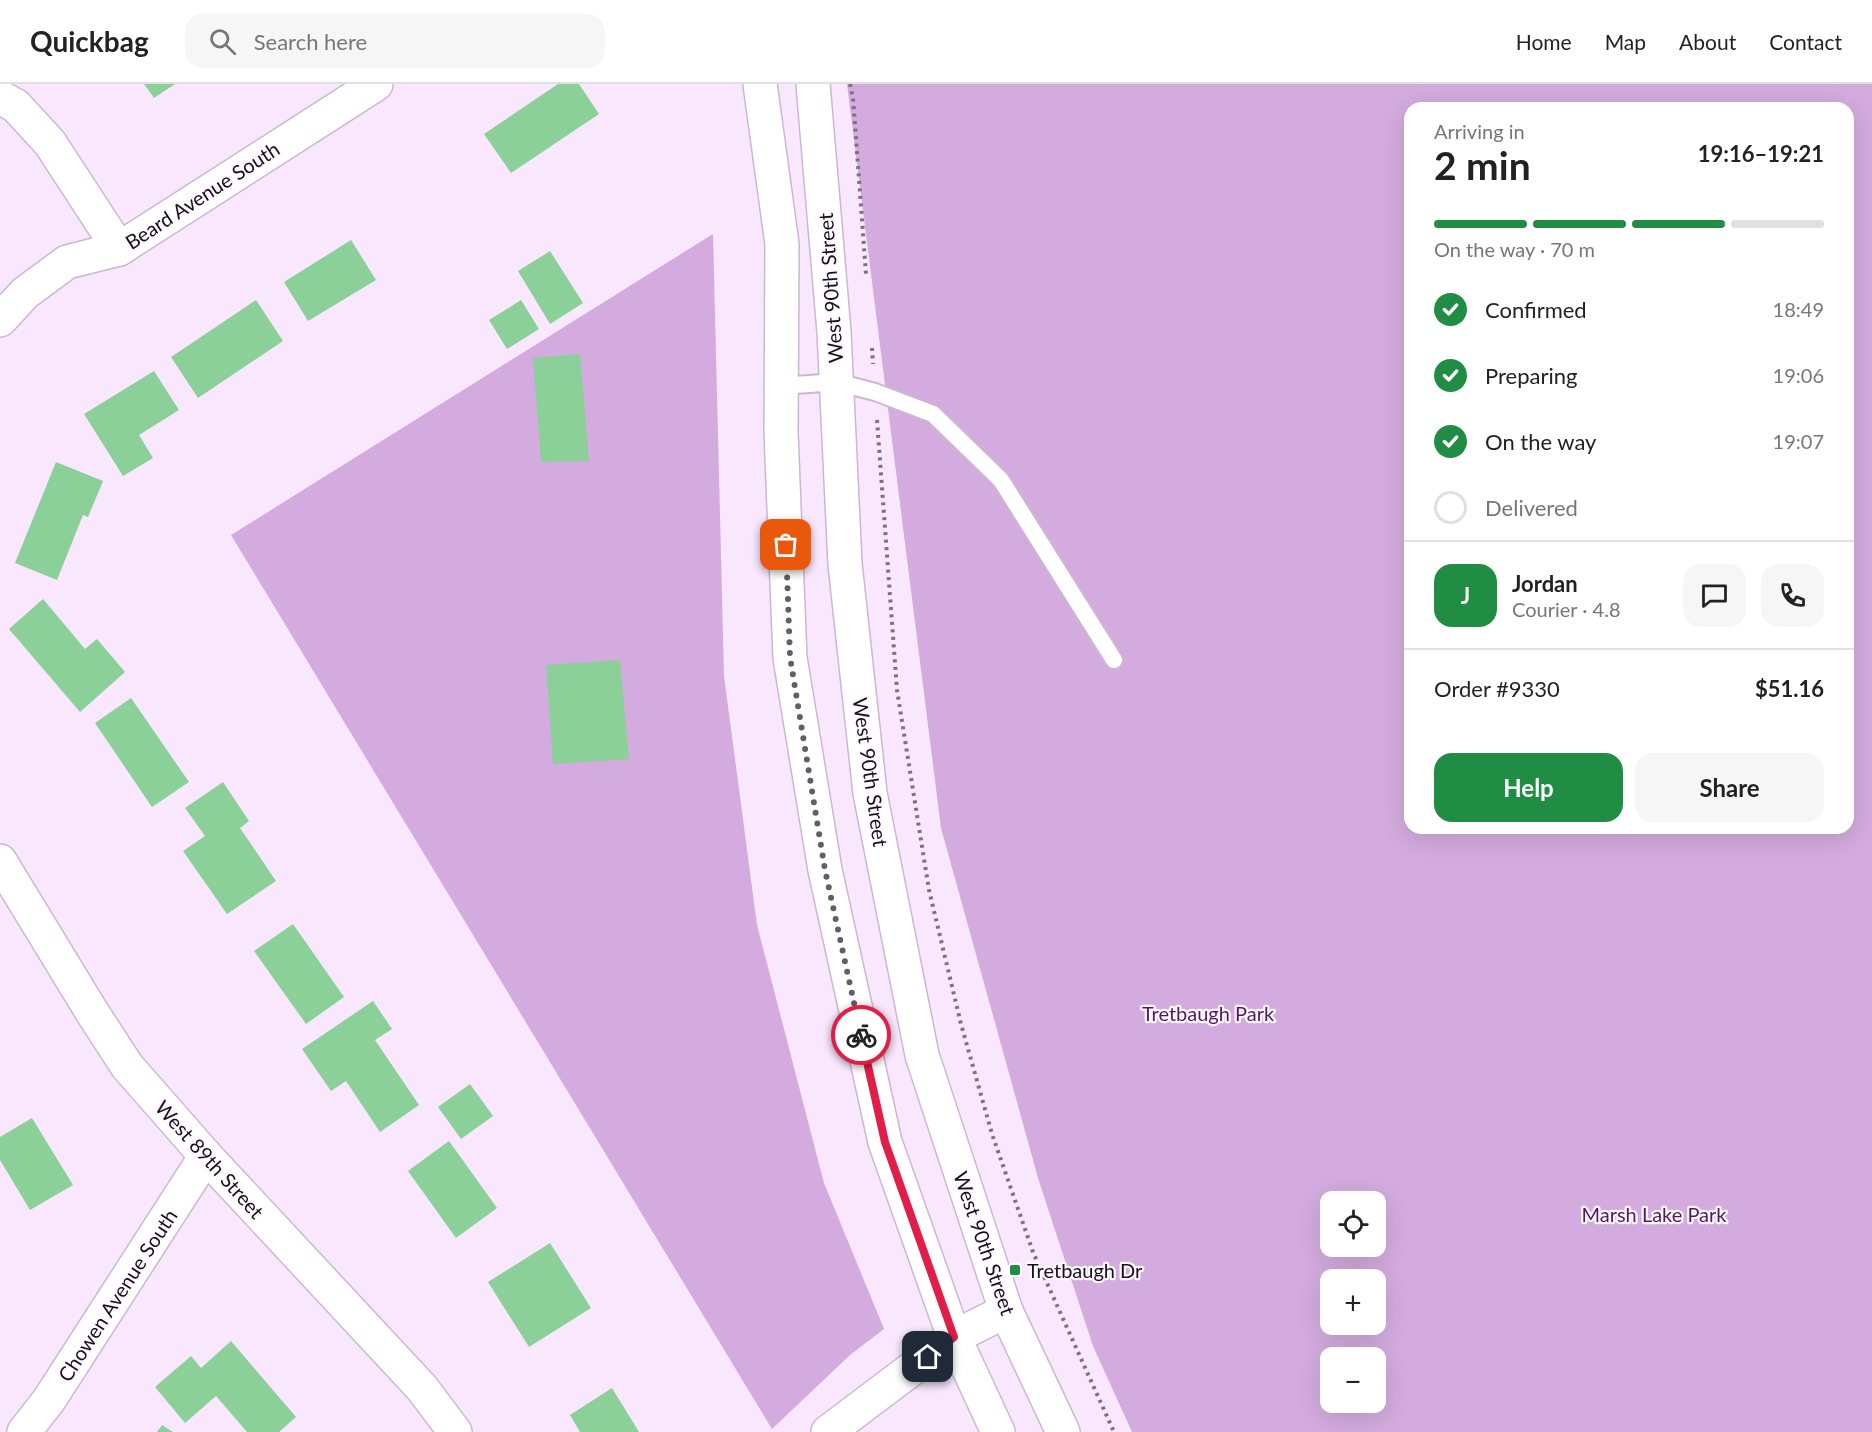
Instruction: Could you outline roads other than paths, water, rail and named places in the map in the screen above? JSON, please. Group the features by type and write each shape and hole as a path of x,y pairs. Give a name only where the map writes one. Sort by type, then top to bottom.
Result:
{"street":[{"name":"Beard Avenue South","path":"0,321 25,293 67,262 119,249 376,84"},
{"path":"760,84 782,244 781,432 790,657 825,870 885,1142 954,1337 998,1432"},
{"name":"West 90th Street","path":"813,84 837,382 845,564 870,794 922,1055 1006,1311 1063,1432"},
{"path":"0,97 16,106 50,143 119,249"},
{"name":"West 89th Street","path":"0,861 92,1012 128,1066 206,1156 422,1388 455,1432"},
{"name":"Chowen Avenue South","path":"24,1432 49,1400 206,1156"},
{"path":"828,1432 954,1337 1006,1311"}],"lane":[{"path":"781,386 837,382 875,392 933,414 1001,480 1114,660"}],"place":[{"name":"Tretbaugh Dr","path":"1015,1270"}],"park label":[{"name":"Tretbaugh Park","path":"1208,1013"},
{"name":"Marsh Lake Park","path":"1654,1214"}]}
